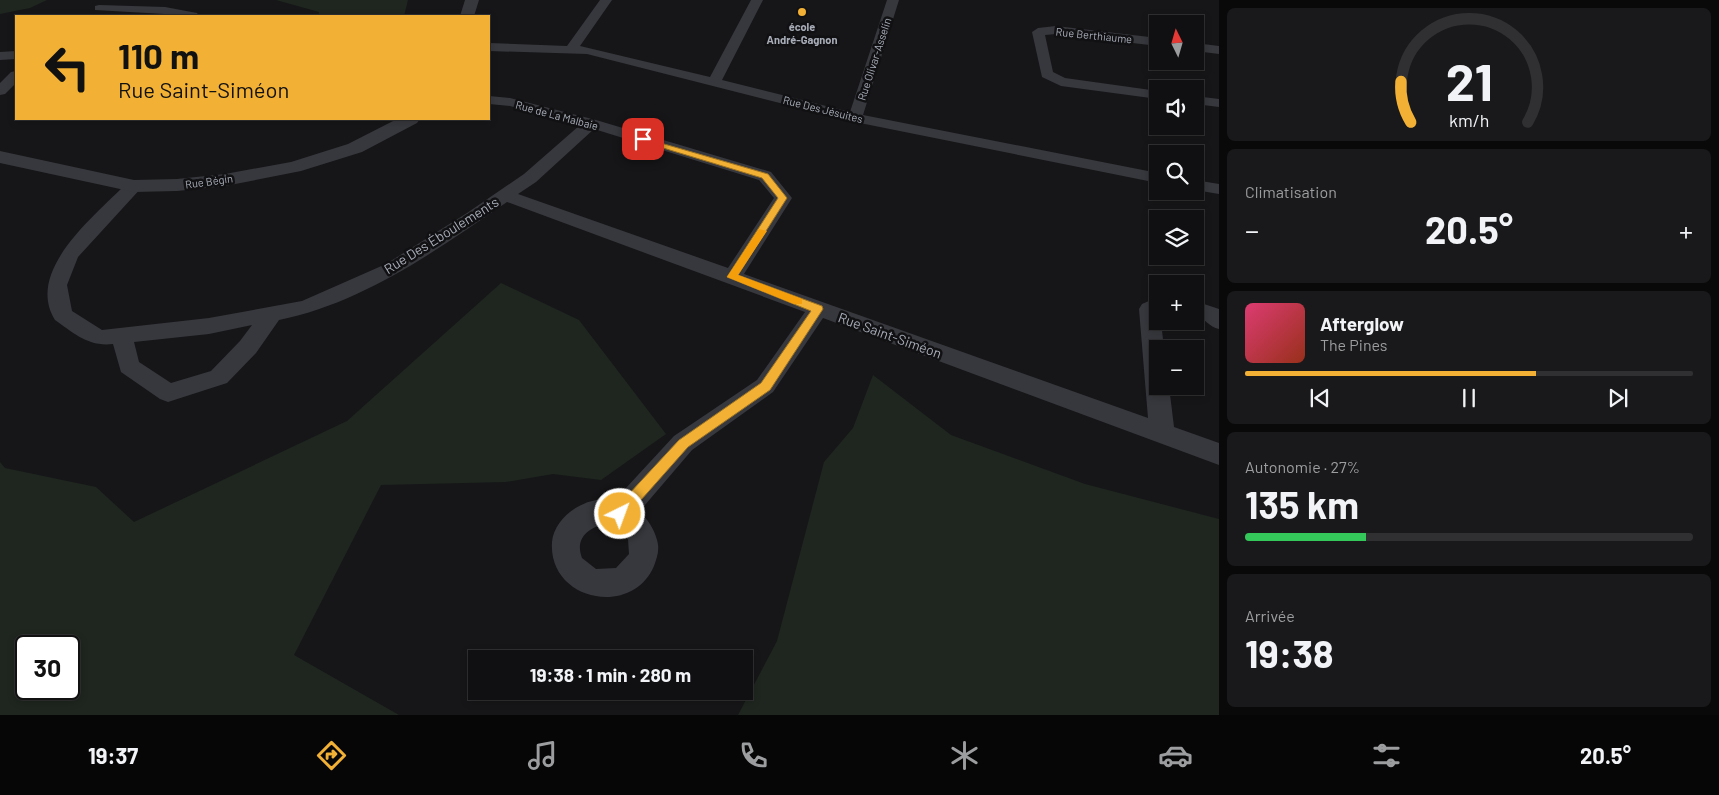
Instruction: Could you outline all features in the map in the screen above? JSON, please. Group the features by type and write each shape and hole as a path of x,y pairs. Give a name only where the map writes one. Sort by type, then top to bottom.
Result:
{"street":[{"path":"89,15 112,0"},
{"path":"467,15 472,0"},
{"path":"571,49 606,0"},
{"path":"715,81 757,0"},
{"name":"Rue Olivar-Asselin","path":"855,118 893,0"},
{"path":"99,8 166,10 188,15"},
{"name":"Rue Berthiaume","path":"1149,41 1056,30 1038,32 1047,74 1061,82 1149,94"},
{"name":"Rue Des Jésuites","path":"490,47 588,50 855,118 1149,176"},
{"path":"1204,48 1219,50"},
{"path":"0,56 15,55"},
{"name":"Rue de La Malbaie","path":"490,100 510,102 591,123 765,176 783,198 732,277"},
{"path":"1204,102 1219,104"},
{"name":"Rue Bégin","path":"0,158 134,186 177,185 225,180 294,166 355,148 409,120"},
{"name":"Rue Des Éboulements","path":"134,186 69,254 57,285 62,315 99,338 209,326 307,307 393,268 530,178 591,123"},
{"path":"1204,186 1219,189"},
{"name":"Rue Saint-Siméon","path":"505,195 1219,454"},
{"path":"620,514 684,444 765,386 818,309"},
{"path":"1204,311 1209,312 1219,322"},
{"path":"122,336 129,366 168,393 219,377 248,347 272,314"},
{"path":"1151,330 1162,433"}],"shaded area":[{"path":"0,0 47,0 30,8 0,14"},
{"path":"276,0 408,0 404,15 318,15 319,12"},
{"path":"501,283 579,320 666,434 601,480 553,474 506,482 381,485 294,655 399,715 0,715 0,462 5,468 96,487 134,522 347,421"},
{"path":"873,375 951,435 1085,484 1219,519 1219,715 738,715 746,700 753,700 753,687 777,641 824,462 853,428"}],"slow traffic":[{"path":"762,231 732,277 798,302"}],"place":[{"name":"école André-Gagnon","path":"802,12"}],"route":[{"path":"620,514 684,444 765,386 818,309 732,277 783,198 765,176 643,139"}]}
